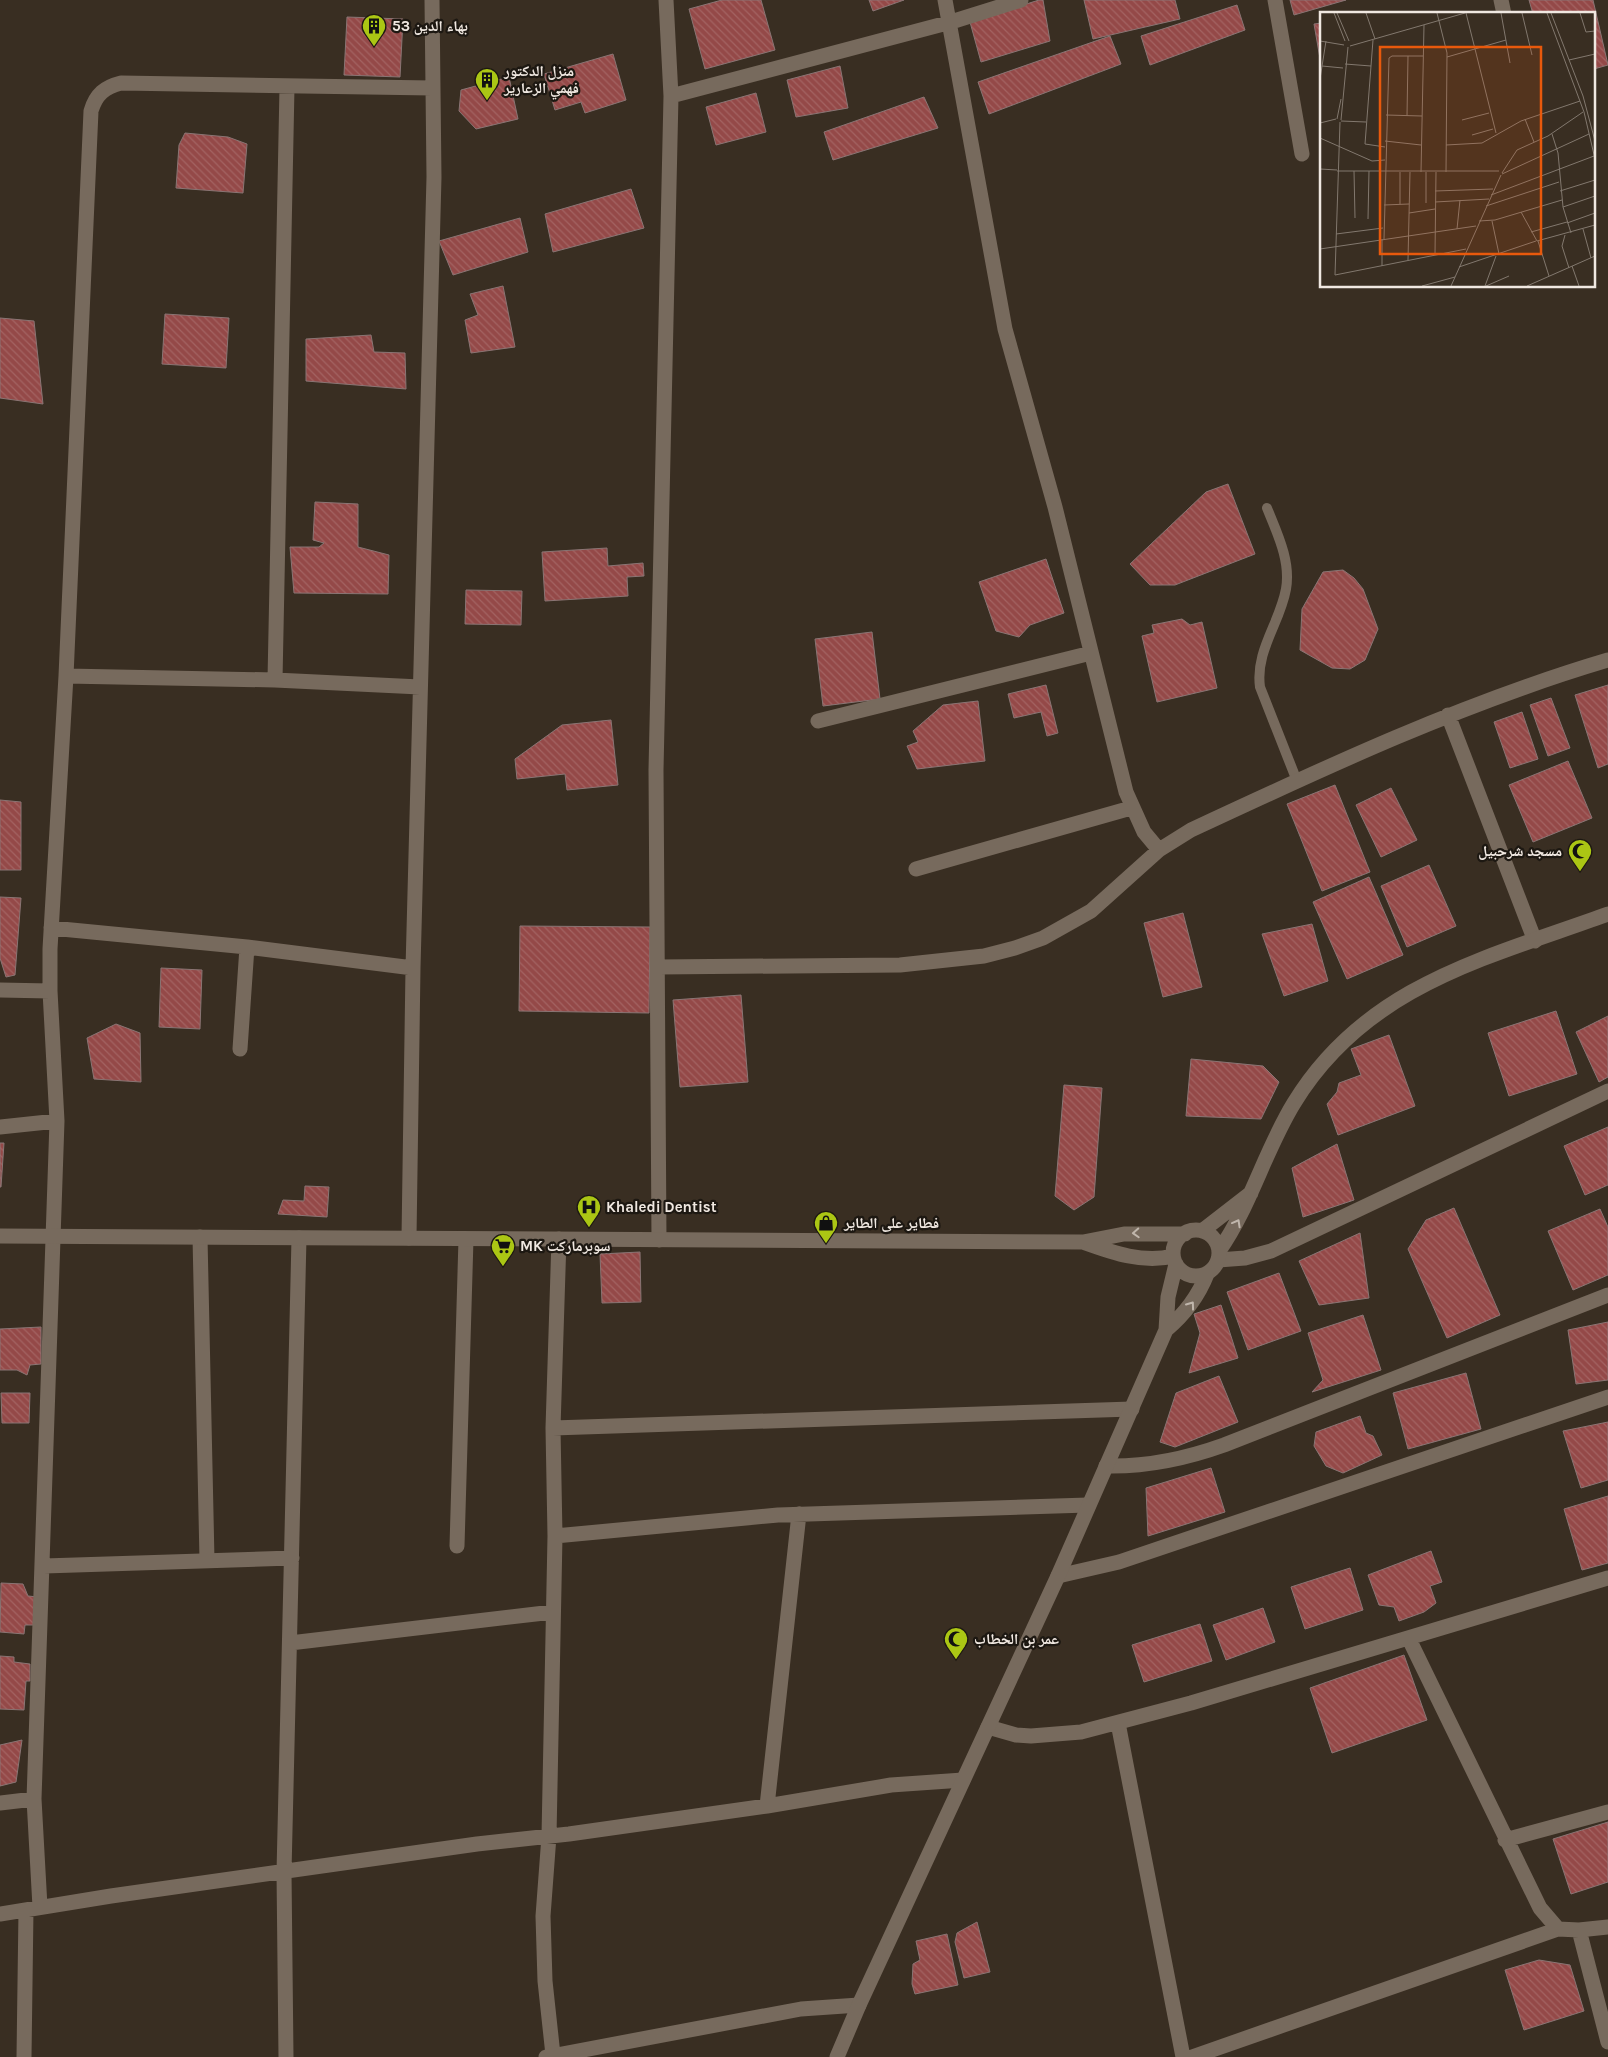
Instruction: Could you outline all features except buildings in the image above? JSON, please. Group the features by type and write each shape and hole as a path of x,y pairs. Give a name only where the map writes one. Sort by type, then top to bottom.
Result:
{"street":[{"path":"410,1238 413,968 434,184 432,0"},
{"path":"658,1240 656,760 671,96 666,0"},
{"path":"945,0 1005,329 1048,480 1131,808 1144,832 1159,850"},
{"path":"671,96 950,22 1021,0"},
{"path":"1275,0 1302,154"},
{"path":"24,2057 33,1909 34,1799 44,1566 52,1236 57,1121 50,991 52,928 66,676 90,123 94,100 110,86 121,83 432,88"},
{"path":"275,680 287,86"},
{"path":"818,721 1091,653"},
{"path":"658,967 900,965 984,956 1024,944 1068,926 1110,896 1159,850 1191,830 1372,746 1448,715 1518,688 1608,660"},
{"path":"66,676 275,680 420,687"},
{"path":"1448,715 1536,940"},
{"path":"916,869 1131,808"},
{"path":"1166,1330 1188,1310 1202,1287 1207,1274 1238,1222 1269,1150 1293,1104 1325,1060 1347,1037 1369,1018 1414,989 1464,966 1608,914"},
{"path":"52,928 247,948 413,968"},
{"path":"240,1049 247,948"},
{"path":"0,990 50,991"},
{"path":"1218,1256 1259,1255 1282,1246 1608,1091"},
{"path":"0,1127 57,1121"},
{"path":"0,1236 1083,1242 1124,1234 1185,1234 1202,1231 1252,1192"},
{"path":"1202,1231 1210,1236 1218,1256"},
{"path":"837,2057 859,2005 1058,1576 1166,1330 1174,1247 1185,1234"},
{"path":"200,1237 208,1560"},
{"path":"286,2057 284,1872 300,1238"},
{"path":"457,1546 466,1239"},
{"path":"558,1239 553,1428 555,1536 549,1836 543,1938 550,2056 802,2009 859,2005"},
{"path":"1083,1242 1110,1252 1137,1257 1174,1260 1189,1275 1207,1274"},
{"path":"1106,1466 1148,1465 1172,1461 1215,1448 1608,1295"},
{"path":"1058,1576 1119,1562 1608,1397"},
{"path":"553,1428 1132,1409"},
{"path":"555,1536 799,1514 1088,1505"},
{"path":"767,1806 799,1514"},
{"path":"44,1566 292,1558"},
{"path":"988,1726 1016,1735 1049,1736 1081,1732 1118,1723 1409,1638 1608,1578"},
{"path":"290,1643 553,1612"},
{"path":"1409,1638 1505,1840 1540,1908 1558,1929"},
{"path":"1118,1723 1183,2057"},
{"path":"0,1914 477,1844 767,1806 891,1785 963,1780"},
{"path":"0,1803 34,1799"},
{"path":"1505,1840 1608,1812"},
{"path":"1192,2057 1558,1929 1579,1930 1608,1927"},
{"path":"1579,1930 1608,2042"}],"lane":[{"path":"1267,508 1281,545 1287,575 1282,605 1260,663 1258,674 1260,688 1298,781"}],"place":[{"name":"بهاء الدين 53","path":"374,47"},
{"name":"منزل الدكتور فهمي الزعارير","path":"487,101"},
{"name":"مسجد شرحبيل","path":"1580,872"},
{"name":"Khaledi Dentist","path":"589,1228"},
{"name":"فطاير على الطاير","path":"826,1244"},
{"name":"MK سوبرماركت","path":"503,1267"},
{"name":"عمر بن الخطاب","path":"956,1660"}]}
